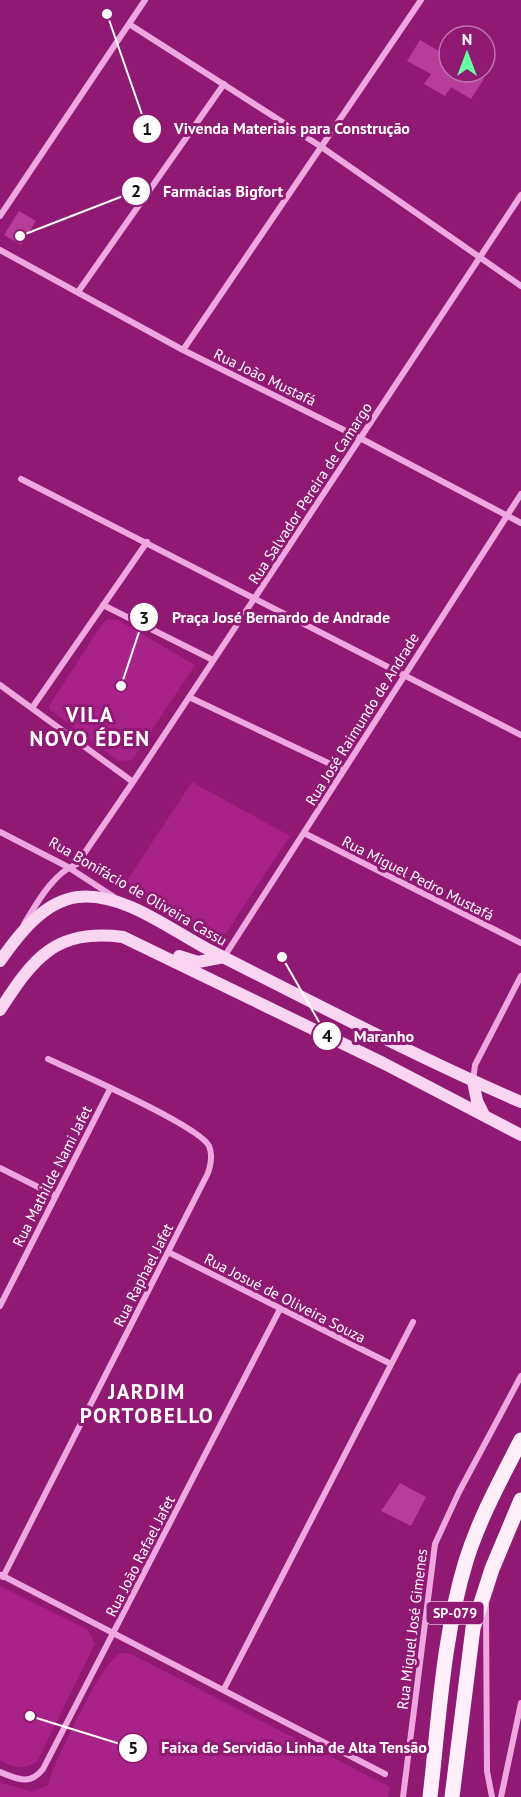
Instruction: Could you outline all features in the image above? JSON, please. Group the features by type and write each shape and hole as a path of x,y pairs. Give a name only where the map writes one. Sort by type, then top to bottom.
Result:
{"main road":[{"path":"0,961 10,946 45,910 58,902 94,897 127,906"},
{"name":"Rua Bonifácio de Oliveira Cassu","path":"127,906 473,1081 521,1102"},
{"path":"0,1010 28,967 39,957 77,939 113,936 130,939 521,1135"},
{"path":"144,946 159,947 198,962 213,961 224,957"},
{"path":"473,1081 477,1101 484,1115"},
{"name":"SP-079","path":"430,1797 452,1626 466,1561 492,1498 521,1440"},
{"name":"SP-079","path":"452,1797 462,1699 473,1628 492,1569 521,1500"}],"street":[{"path":"0,216 145,0"},
{"path":"183,350 421,0"},
{"path":"129,24 320,146 521,286"},
{"path":"78,292 224,84"},
{"name":"Rua Salvador Pereira de Camargo","path":"10,946 44,894 68,867 77,864 133,782 521,195"},
{"name":"Rua João Mustafá","path":"0,250 183,350 360,438 521,523"},
{"path":"21,479 256,597 521,735"},
{"name":"Rua José Raimundo de Andrade","path":"224,957 521,494"},
{"path":"32,708 147,542"},
{"path":"103,604 213,660"},
{"path":"0,685 133,782"},
{"path":"189,697 343,770"},
{"name":"Rua Bonifácio de Oliveira Cassu","path":"0,832 68,867 127,906"},
{"name":"Rua Miguel Pedro Mustafá","path":"304,833 521,943"},
{"path":"473,1081 475,1065 521,976"},
{"name":"Rua Raphael Jafet","path":"2,1576 208,1173 212,1161 209,1145 188,1128 48,1059"},
{"name":"Rua Mathilde Nami Jafet","path":"0,1304 110,1089"},
{"path":"0,1168 56,1196"},
{"name":"Rua Josué de Oliveira Souza","path":"168,1252 391,1364"},
{"name":"Rua João Rafael Jafet","path":"0,1773 21,1780 30,1780 43,1769 280,1309"},
{"path":"224,1689 413,1322"},
{"name":"Rua Miguel José Gimenes","path":"403,1797 435,1544 459,1492 521,1376"},
{"path":"492,1569 486,1598 484,1640 487,1771 492,1797"},
{"path":"2,1576 386,1774"},
{"path":"501,1797 521,1702"}],"shaded area":[{"path":"108,619 118,620 195,665 132,760 119,761 50,710 49,706 102,624"},
{"path":"192,782 290,836 226,933 214,937 124,885"},
{"path":"0,1586 87,1629 95,1643 37,1762 23,1767 10,1765 0,1760"},
{"path":"121,1653 131,1654 390,1787 388,1797 0,1797 0,1782 32,1792 48,1785 52,1771 94,1688 113,1659"}],"building":[{"path":"420,40 437,50 437,84 481,84 471,99 451,87 445,96 424,84 431,74 407,61"},
{"path":"19,211 36,221 21,245 4,235"},
{"path":"400,1483 426,1497 411,1526 381,1511"}],"place":[{"name":"Vivenda Materiais para Construção","path":"107,14"},
{"name":"Farmácias Bigfort","path":"20,236"},
{"name":"Praça José Bernardo de Andrade","path":"121,686"},
{"name":"Maranho","path":"282,957"},
{"name":"Faixa de Servidão Linha de Alta Tensão","path":"30,1716"}],"district":[{"name":"VILA NOVO ÉDEN","path":"90,726"},
{"name":"JARDIM PORTOBELLO","path":"147,1403"}]}
